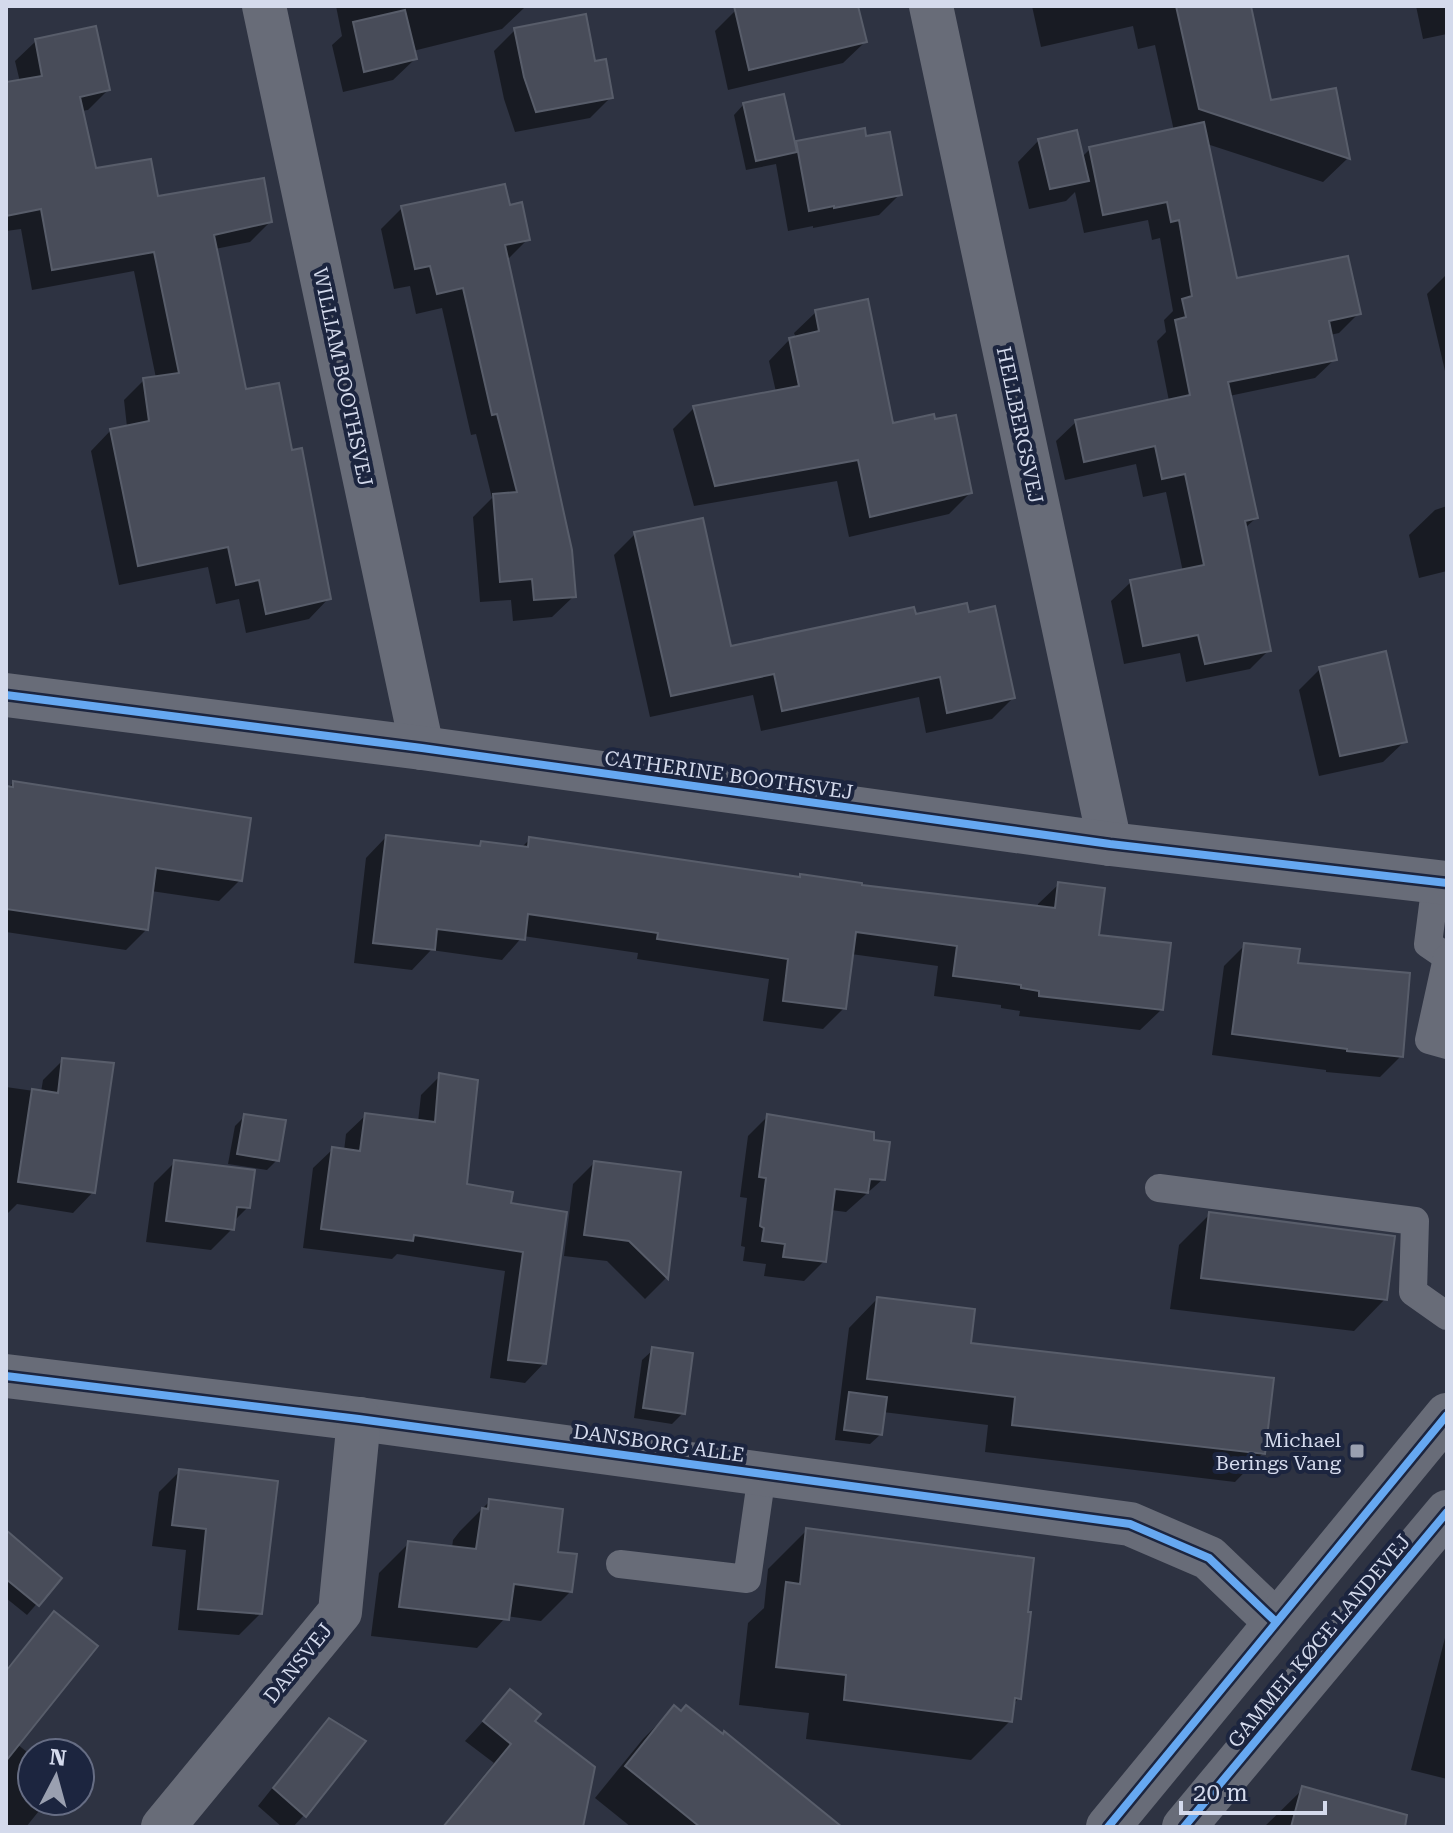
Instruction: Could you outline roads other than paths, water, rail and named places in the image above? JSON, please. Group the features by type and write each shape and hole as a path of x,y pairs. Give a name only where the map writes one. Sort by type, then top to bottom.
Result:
{"street":[{"name":"WILLIAM BOOTHSVEJ","path":"264,6 422,748"},
{"name":"HELLBERGSVEJ","path":"931,6 1110,844"},
{"name":"CATHERINE BOOTHSVEJ","path":"6,695 422,748 1110,844 1441,883"},
{"name":"DANSBORG ALLE","path":"6,1376 359,1419 1130,1524 1209,1558 1276,1622"},
{"path":"1108,1827 1447,1415"},
{"name":"DANSVEJ","path":"163,1827 340,1612 359,1419"},
{"name":"GAMMEL KØGE LANDEVEJ","path":"1184,1827 1447,1512"}],"lane":[{"path":"1441,883 1428,944 1447,958 1429,1040 1447,1045"},
{"path":"1159,1188 1415,1221 1413,1292 1447,1316"},
{"path":"620,1564 747,1579 762,1474"}],"place":[{"name":"Michael Berings Vang","path":"1357,1451"}]}
